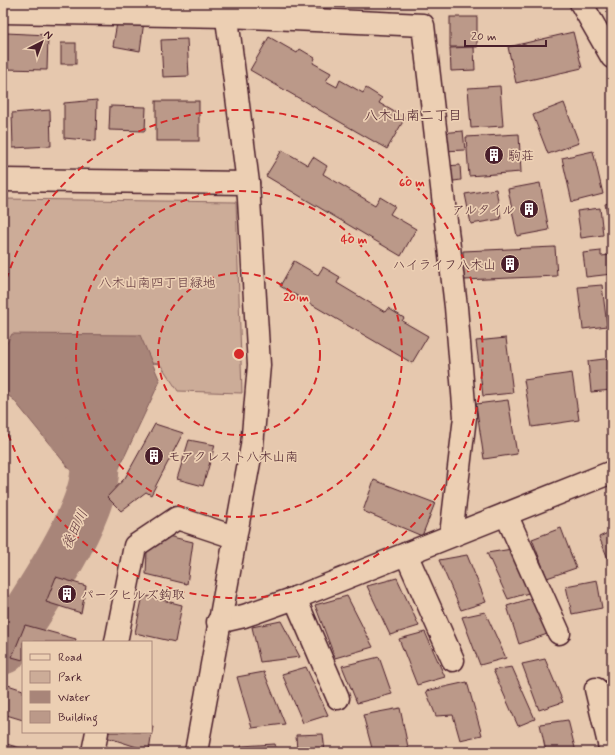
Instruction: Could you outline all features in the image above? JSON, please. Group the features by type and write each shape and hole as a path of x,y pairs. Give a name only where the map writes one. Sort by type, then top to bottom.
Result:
{"street":[{"path":"582,3 612,57"},
{"path":"196,752 218,622 252,446 259,365 248,183 226,9"},
{"path":"3,12 226,9 423,25 456,307 465,418 451,535"},
{"path":"3,180 248,183"},
{"path":"218,622 244,616 295,598 612,472"},
{"path":"506,514 559,633"},
{"path":"116,641 136,546 177,518 234,537"},
{"path":"406,554 453,660"},
{"path":"295,598 338,698"},
{"path":"596,689 611,752"},
{"path":"93,752 97,733"}],"green space":[{"name":"八木山南四丁目緑地","path":"3,199 236,202 242,393 178,391 160,364 3,345"}],"water":[{"path":"12,334 140,335 160,381 112,483 97,503 13,399 3,392 3,350"}],"building":[{"path":"118,17 144,21 140,51 113,46"},
{"path":"450,17 477,17 477,47 450,47"},
{"path":"573,32 582,68 516,83 508,47"},
{"path":"6,33 48,35 47,70 4,69"},
{"path":"269,37 297,53 300,49 315,58 313,63 331,73 326,81 337,87 340,80 363,93 366,88 382,98 379,103 405,118 387,149 250,70"},
{"path":"187,39 189,76 163,77 161,40"},
{"path":"61,43 76,43 76,64 61,64"},
{"path":"474,47 475,70 451,71 450,48"},
{"path":"500,86 503,126 471,128 468,88"},
{"path":"97,100 96,141 64,138 64,103"},
{"path":"156,101 199,101 199,141 156,141"},
{"path":"564,103 579,143 548,154 533,115"},
{"path":"110,106 146,107 145,131 109,130"},
{"path":"50,110 51,146 13,148 12,113"},
{"path":"463,131 465,150 442,151 441,133"},
{"name":"駒荘","path":"519,134 521,172 469,176 466,137"},
{"path":"282,150 308,165 313,157 327,166 323,174 375,205 380,197 395,206 390,214 416,229 401,256 266,176"},
{"path":"593,151 603,194 572,202 562,158"},
{"path":"460,165 461,180 447,182 445,166"},
{"name":"アルタイル","path":"540,183 549,230 517,236 508,189"},
{"path":"496,189 501,219 471,224 465,194"},
{"path":"612,202 612,223 609,223 605,204"},
{"path":"600,208 603,235 581,238 577,211"},
{"name":"ハイライフ八木山","path":"555,247 557,276 464,280 463,251"},
{"path":"601,251 601,256 612,255 612,274 586,277 583,253"},
{"path":"294,261 318,275 323,267 340,277 337,283 385,312 388,308 404,318 402,321 428,336 412,363 280,286"},
{"path":"602,285 607,326 583,329 578,287"},
{"path":"506,338 513,393 483,396 476,341"},
{"path":"612,358 612,390 591,392 588,361"},
{"path":"572,373 579,420 532,427 524,380"},
{"path":"508,400 517,454 484,459 476,404"},
{"name":"モアクレスト八木山南","path":"155,424 183,433 151,495 146,492 121,511 107,497 125,478"},
{"path":"612,424 612,445 611,446 606,426"},
{"path":"189,440 215,445 203,486 177,479"},
{"path":"374,480 435,503 422,536 363,511"},
{"path":"561,528 576,568 547,578 532,539"},
{"path":"612,531 612,568 599,537"},
{"path":"168,536 193,542 187,584 146,574 147,551"},
{"path":"512,549 532,592 508,599 487,553"},
{"path":"467,555 486,602 461,610 439,560"},
{"name":"パークヒルズ鈎取","path":"56,577 86,586 81,613 46,602"},
{"path":"397,578 419,626 390,635 367,586"},
{"path":"597,580 602,608 572,614 566,586"},
{"path":"143,595 182,605 175,642 135,633"},
{"path":"347,596 373,647 335,658 315,605"},
{"path":"532,598 553,632 519,644 507,606"},
{"path":"485,612 506,658 480,665 462,617"},
{"path":"281,621 300,657 260,662 252,627"},
{"path":"25,625 76,639 75,641 22,641 22,660 12,657"},
{"path":"425,632 445,677 417,685 399,639"},
{"path":"379,657 392,694 357,703 342,666"},
{"path":"545,659 563,702 539,710 522,664"},
{"path":"306,667 328,715 303,723 282,674"},
{"path":"512,667 535,719 518,726 493,670"},
{"path":"264,672 285,724 252,728 237,677"},
{"path":"467,682 482,735 460,740 453,715 436,716 426,691"},
{"path":"5,684 22,690 22,720 3,714"},
{"path":"400,708 409,752 373,752 363,715"},
{"path":"568,720 576,752 546,752 540,724"},
{"path":"107,733 152,733 149,751 106,737"},
{"path":"323,734 325,752 297,752 296,735"},
{"path":"3,743 34,752 3,752"},
{"path":"275,744 277,752 242,752 241,746"}],"waterway":[{"name":"後田川","path":"3,650 59,561 84,510 92,487 95,467 94,453 87,428"}],"place":[{"name":"駒荘","path":"494,155"},
{"name":"アルタイル","path":"529,209"},
{"name":"ハイライフ八木山","path":"510,264"},
{"name":"モアクレスト八木山南","path":"154,456"},
{"name":"パークヒルズ鈎取","path":"67,594"}],"district":[{"name":"八木山南二丁目","path":"413,115"}]}
